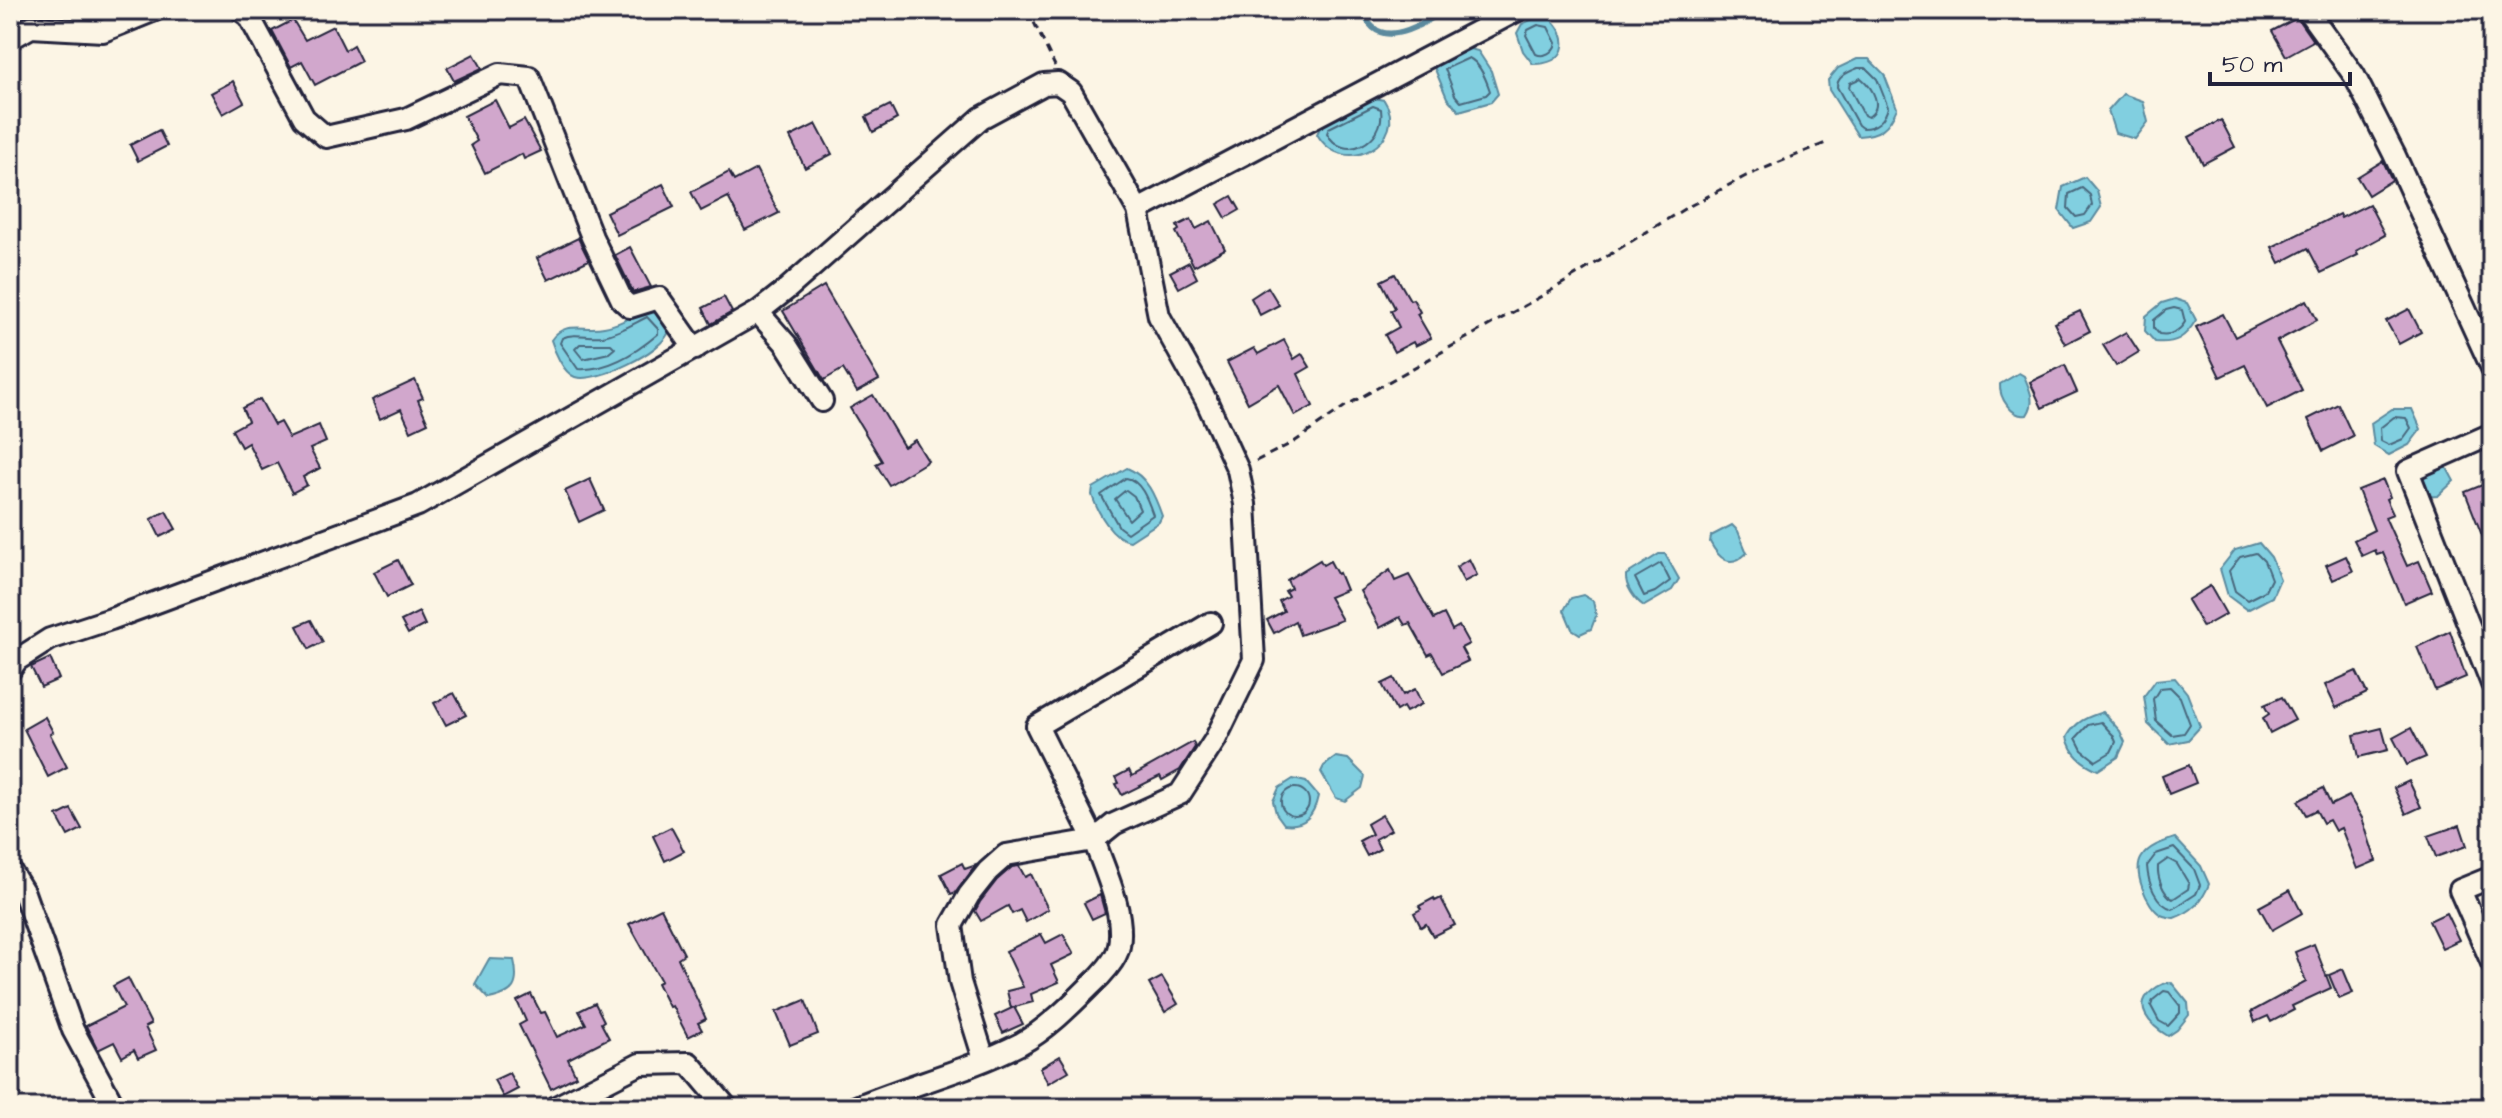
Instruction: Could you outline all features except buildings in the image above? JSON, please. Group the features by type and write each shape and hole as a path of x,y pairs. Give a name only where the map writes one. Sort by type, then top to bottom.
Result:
{"street":[{"path":"10,39 31,27 103,31 155,10"},
{"path":"241,10 249,16 304,118 326,137 406,119 500,74 529,77 592,237 622,300 630,307 659,298 695,349"},
{"path":"1138,210 1518,10"},
{"path":"2307,10 2354,75 2394,154 2492,368"},
{"path":"10,670 17,660 50,639 418,505 758,312 981,118 1044,84 1058,83 1071,92 1138,210 1159,316 1206,400 1238,470 1245,504 1254,660 1215,740 1180,794 1114,824 1094,840 1006,855 969,895 952,925 960,982 984,1059"},
{"path":"758,312 786,344 822,401"},
{"path":"2492,434 2408,471 2492,684"},
{"path":"854,1108 1022,1043 1070,1007 1099,977 1119,949 1120,921 1094,840 1037,726 1211,623"},
{"path":"10,870 24,893 73,1030 115,1108"},
{"path":"2492,877 2460,890 2492,963"},
{"path":"554,1108 640,1064 689,1063 727,1108"}],"path":[{"path":"1028,10 1065,87"},
{"path":"1238,470 1294,442 1347,405 1547,293 1684,209 1746,176 1828,142"}],"water":[{"path":"1537,17 1551,19 1562,35 1563,43 1559,56 1533,64 1523,51 1517,33 1522,24"},
{"path":"1470,49 1478,51 1491,71 1498,94 1491,102 1459,111 1447,98 1434,67 1436,62"},
{"path":"1857,59 1869,59 1884,74 1897,108 1882,129 1858,136 1829,90 1828,80 1838,68"},
{"path":"2123,94 2143,101 2148,122 2135,139 2115,133 2108,111"},
{"path":"1373,98 1384,100 1390,115 1389,129 1382,141 1371,150 1357,154 1343,154 1329,148 1317,134 1322,123"},
{"path":"2085,177 2097,191 2101,207 2091,222 2073,228 2059,210 2063,187"},
{"path":"2175,299 2187,303 2196,320 2179,338 2155,342 2145,331 2146,316 2162,303"},
{"path":"644,309 656,312 669,331 655,348 628,364 598,376 575,377 563,366 551,340 556,334 568,328 609,326"},
{"path":"2019,373 2024,376 2031,396 2027,415 2012,410 2004,401 2000,389 2000,384"},
{"path":"2392,409 2412,409 2421,429 2409,445 2389,455 2374,446 2371,423"},
{"path":"2435,463 2447,468 2454,481 2438,496 2423,497 2416,476"},
{"path":"1127,468 1145,481 1162,516 1159,522 1130,541 1111,530 1092,495 1093,488"},
{"path":"1732,525 1738,531 1747,553 1730,561 1721,557 1710,542 1711,536"},
{"path":"2259,543 2271,557 2280,579 2272,597 2247,610 2228,596 2220,569 2235,550"},
{"path":"1659,554 1665,554 1679,579 1672,590 1644,606 1631,592 1626,575"},
{"path":"1583,595 1593,601 1596,616 1591,629 1580,634 1572,629 1564,610 1571,598"},
{"path":"2175,678 2187,693 2200,727 2188,740 2169,744 2148,724 2144,696 2156,680"},
{"path":"2103,712 2120,731 2125,742 2118,757 2098,770 2078,757 2067,737 2082,720"},
{"path":"1336,757 1348,759 1365,776 1362,788 1345,801 1336,798 1321,772"},
{"path":"1293,779 1306,782 1318,796 1307,818 1298,824 1284,824 1276,813 1273,801 1279,788"},
{"path":"2175,838 2201,866 2209,884 2196,905 2174,918 2161,915 2151,905 2142,888 2139,863 2148,850"},
{"path":"489,959 514,960 516,976 509,991 489,999 475,984"},
{"path":"2171,982 2188,1003 2189,1015 2168,1036 2150,1021 2144,1003 2155,988"}],"waterway":[{"path":"1363,10 1369,23 1378,31 1388,34 1411,29 1445,10"}]}
